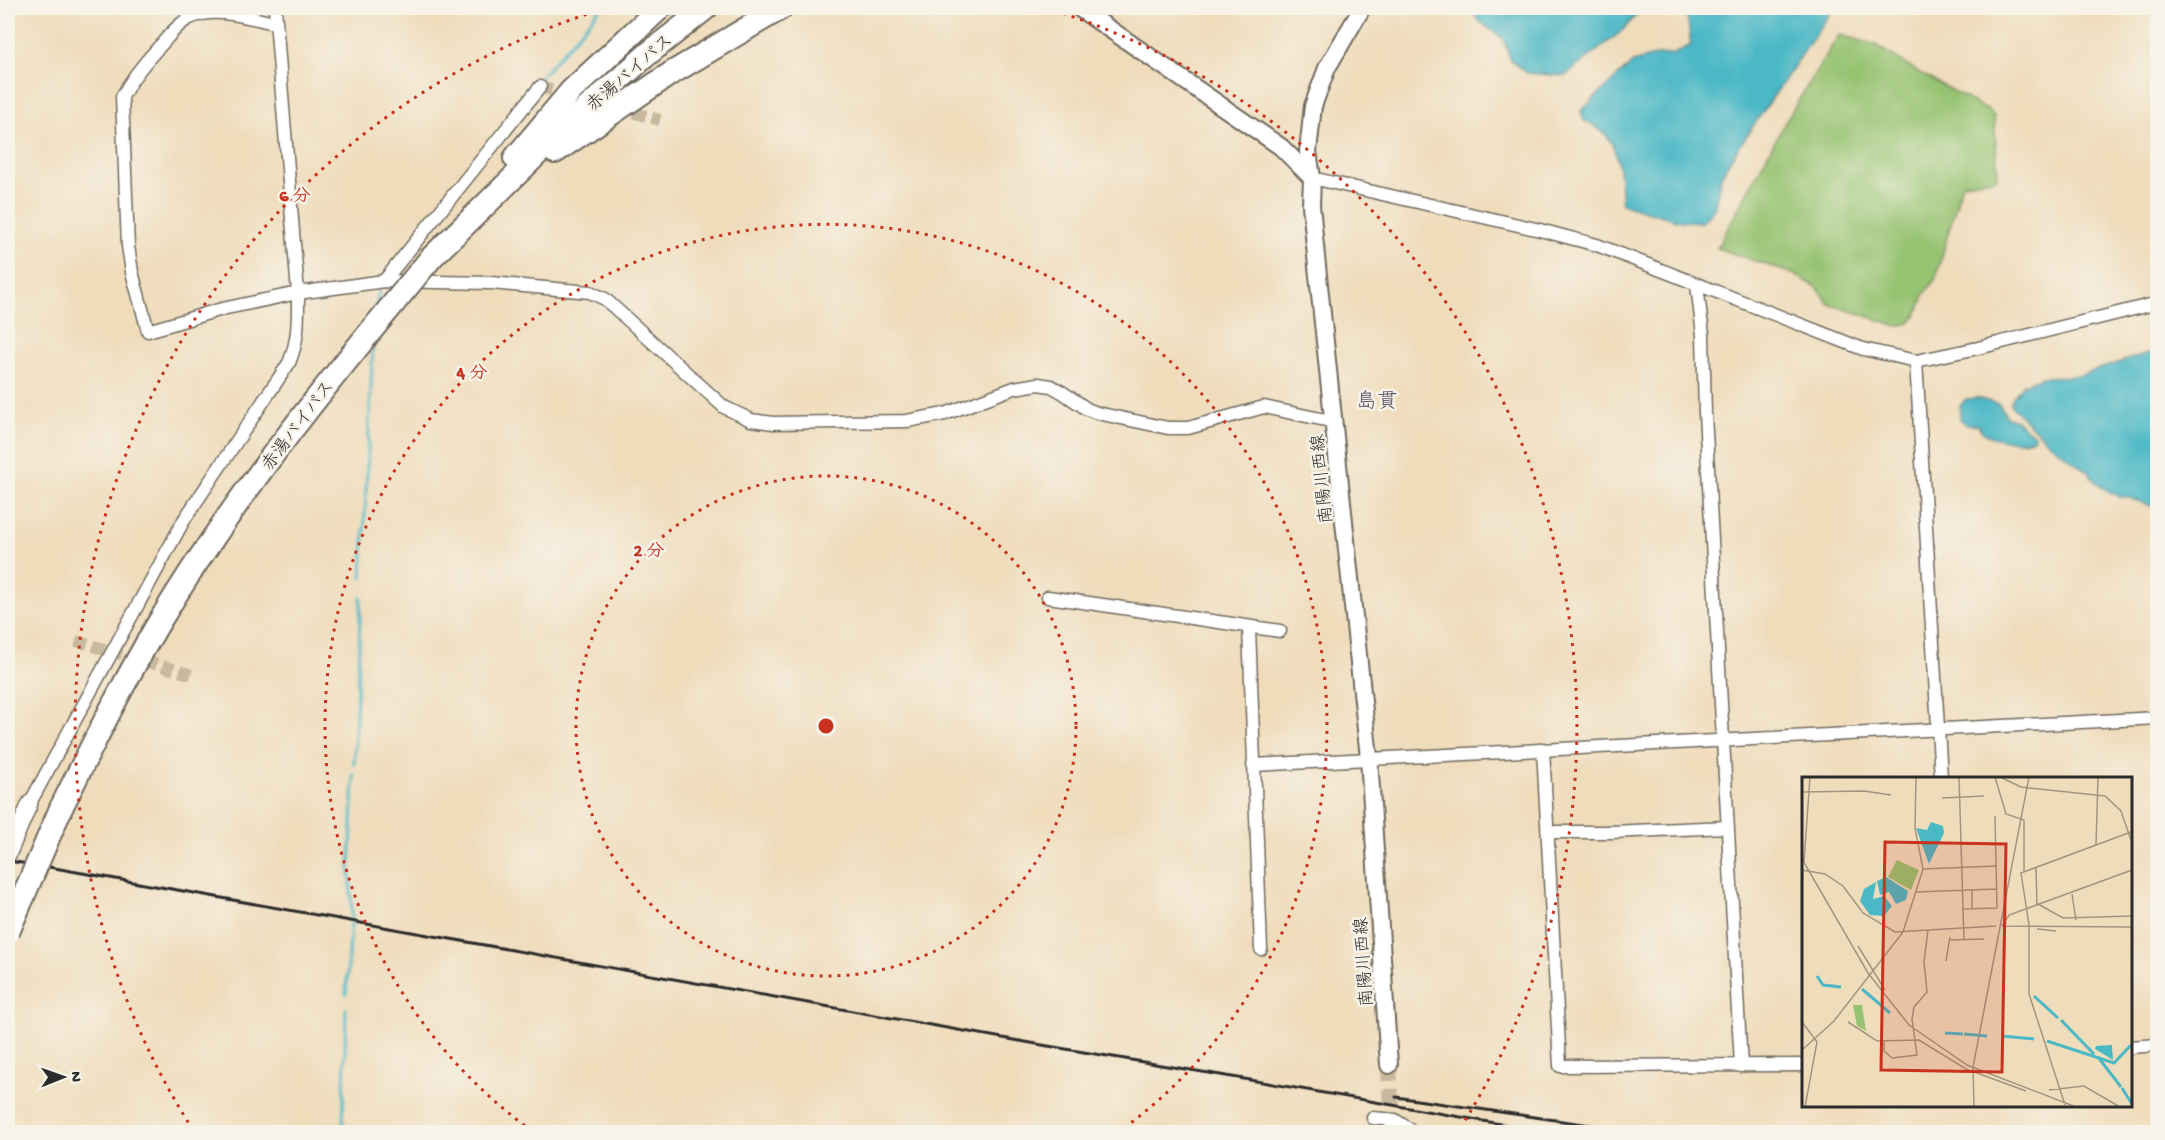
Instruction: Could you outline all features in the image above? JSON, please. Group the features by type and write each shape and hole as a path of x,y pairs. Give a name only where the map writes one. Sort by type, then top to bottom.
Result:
{"highway":[{"path":"431,258 571,90 660,8"},
{"name":"赤湯バイパス","path":"8,932 61,808 158,625 210,543 320,393 431,258 590,105 706,8"},
{"path":"501,189 670,74 781,8"}],"main road":[{"path":"1079,8 1281,147 1312,178"},
{"name":"南陽川西線","path":"1362,8 1327,68 1313,106 1308,151 1312,178 1311,205 1316,256 1370,758 1389,1065"}],"street":[{"path":"8,855 30,803 184,520 289,363 295,348 299,332 298,293 275,8"},
{"path":"275,23 226,13 206,14 187,19 133,78 122,97 128,246 132,272 148,332 222,309 298,293 384,281 491,283 590,292 606,299 724,406 751,420 773,423 908,422 945,414 1014,388 1038,384 1051,386 1097,413 1168,428 1188,428 1264,407 1335,422"},
{"path":"384,281 540,87"},
{"path":"1312,178 1598,245 1863,349 1916,361 1978,348 2157,303"},
{"path":"1697,285 1703,335 1705,414 1741,1066"},
{"path":"1916,361 1941,777"},
{"path":"1048,597 1280,632"},
{"path":"1249,628 1261,949"},
{"path":"1253,765 2157,718"},
{"path":"1543,749 1560,1066 1802,1065"},
{"path":"1548,832 1728,827"},
{"path":"2132,1047 2157,1045"},
{"path":"1373,1118 1395,1120 1414,1132"}],"green space":[{"path":"1839,35 1874,44 1994,116 1998,177 1962,183 1936,278 1924,295 1917,315 1910,323 1898,326 1829,304 1817,287 1793,274 1717,248 1787,119"}],"water":[{"path":"1470,8 1643,8 1622,31 1565,76 1527,73 1511,60 1503,39 1478,20"},
{"path":"1684,8 1829,8 1831,12 1730,160 1721,177 1714,209 1702,222 1680,221 1622,204 1619,166 1612,144 1597,127 1584,121 1581,111 1633,62 1658,55 1674,54 1691,45"},
{"path":"2158,350 2157,508 2127,497 2119,497 2098,485 2088,472 2048,442 2010,405 2013,397 2024,384 2042,377 2078,376"},
{"path":"1976,398 1999,404 2007,417 2016,420 2034,435 2034,438 2001,439 1983,433 1977,425 1966,424 1960,419 1960,406 1966,399"}],"waterway":[{"path":"540,78 601,8"},
{"path":"508,117 527,94"},
{"path":"375,311 380,287"},
{"path":"362,578 373,343"},
{"path":"354,764 361,597"},
{"path":"346,994 352,912 350,869 354,775"},
{"path":"343,1127 346,1009"}],"tunnel":[{"path":"540,87 597,103"},
{"path":"617,108 660,120"},
{"path":"76,641 193,675"},
{"path":"1389,1065 1392,1130"}],"railway":[{"path":"8,861 1546,1132"},
{"path":"1396,1097 1639,1132"}],"district":[{"name":"島貫","path":"1377,400"}]}
